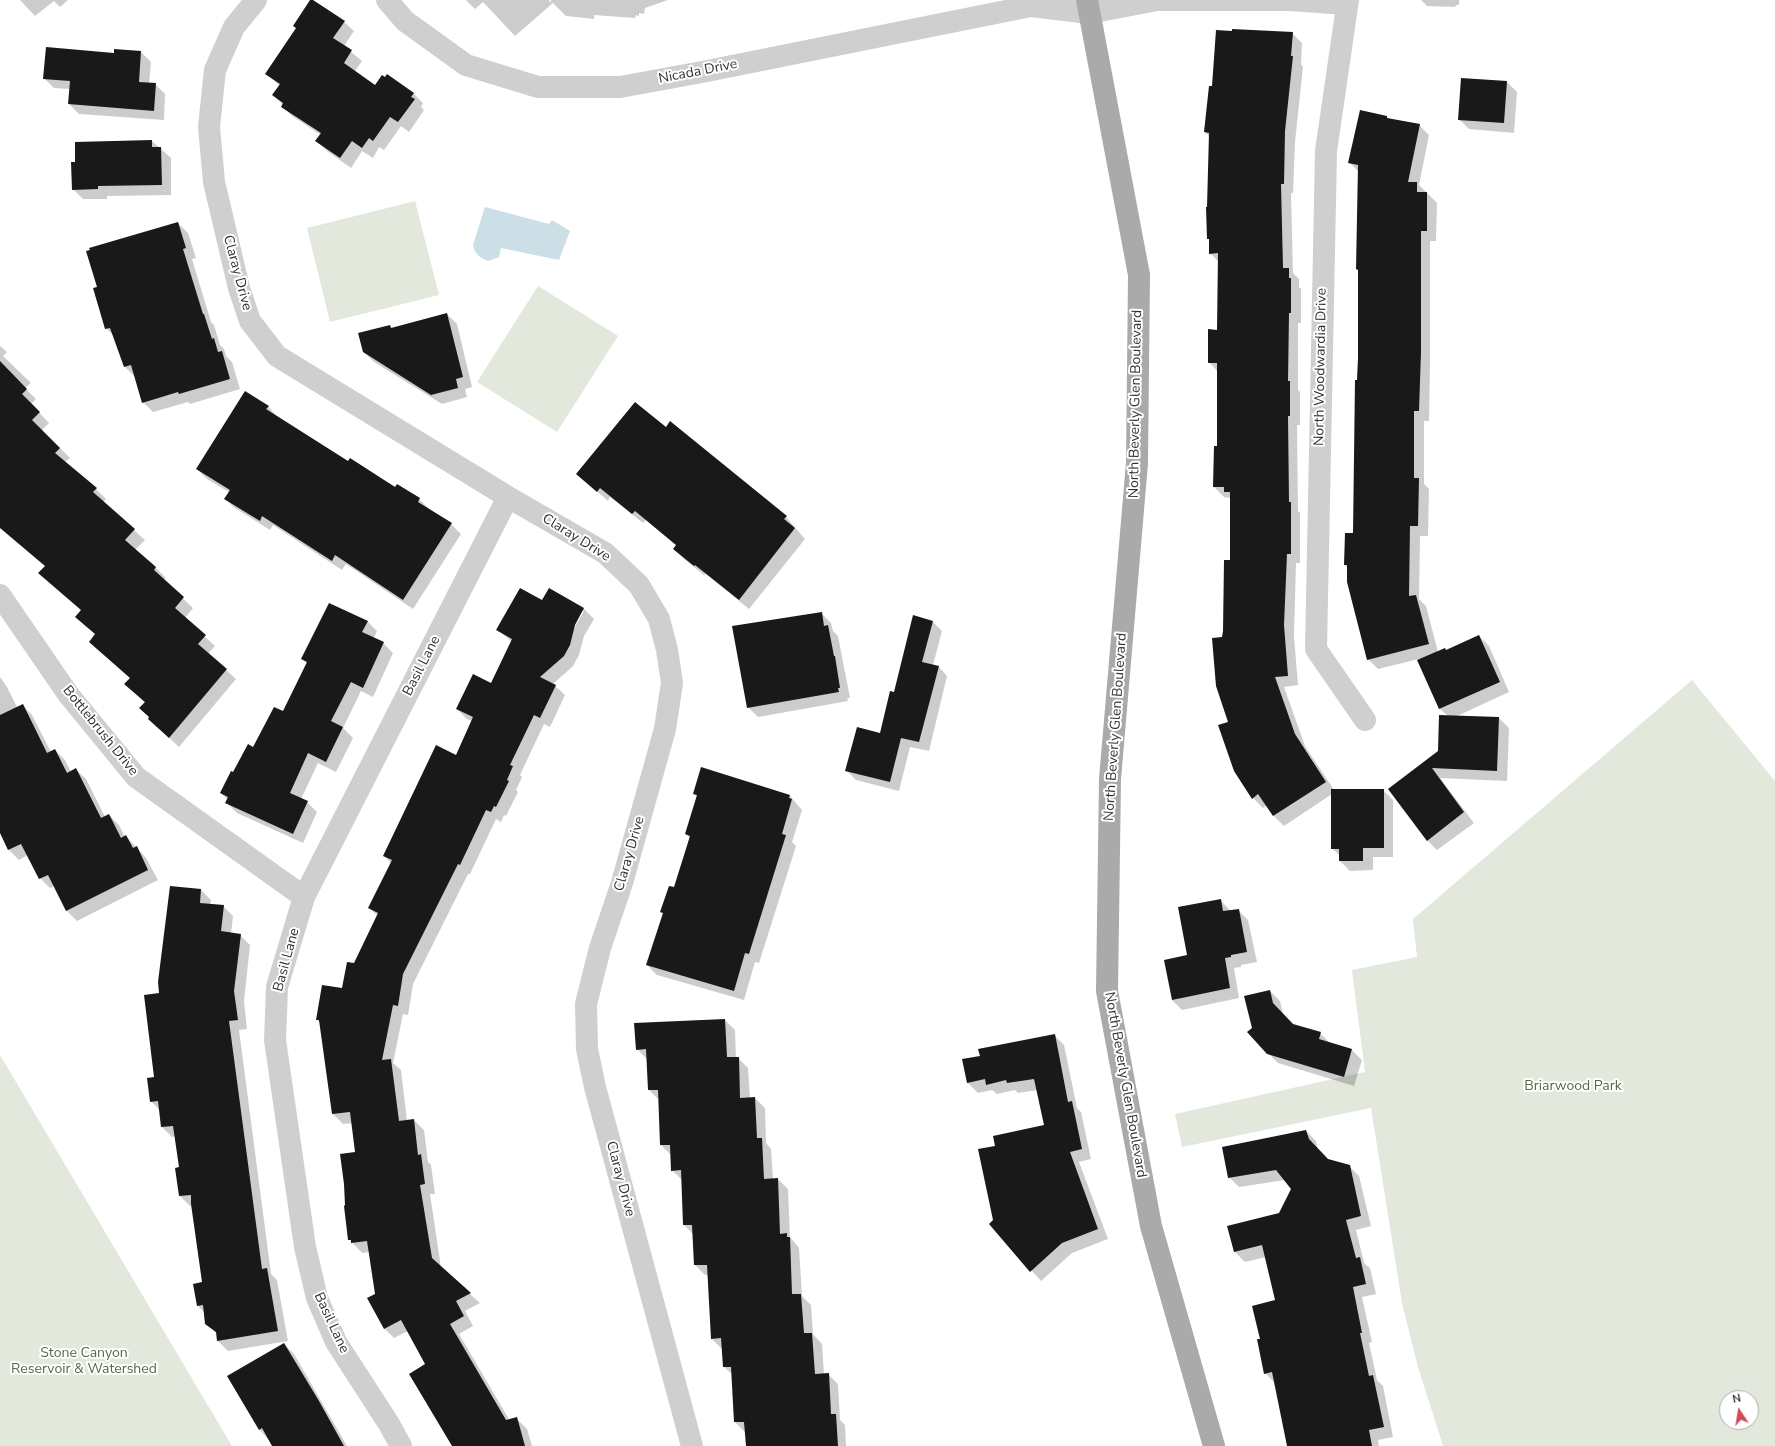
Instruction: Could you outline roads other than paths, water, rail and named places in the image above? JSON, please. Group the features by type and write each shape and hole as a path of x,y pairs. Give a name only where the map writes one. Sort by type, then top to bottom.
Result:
{"main road":[{"name":"North Beverly Glen Boulevard","path":"1088,7 1139,275 1137,463 1110,779 1107,991 1151,1226 1214,1446"}],"street":[{"name":"Claray Drive","path":"256,0 234,27 215,70 209,127 214,182 239,288 250,321 277,356 508,497 605,553 639,585 659,619 667,650 672,683 665,729 622,883 600,948 586,1004 587,1049 595,1087 692,1446"},
{"name":"Nicada Drive","path":"387,0 405,20 466,64 538,87 620,87 710,71 1037,3 1088,7 1157,0 1289,0 1348,2"},
{"name":"North Woodwardia Drive","path":"1348,2 1326,151 1316,649 1365,720"},
{"name":"Basil Lane","path":"401,1446 389,1424 336,1342 317,1298 305,1247 275,1040 277,987 304,897 508,497"},
{"name":"Bottlebrush Drive","path":"0,595 68,694 136,777 304,897"}],"park label":[{"name":"Briarwood Park","path":"1573,1087"},
{"name":"Stone Canyon Reservoir & Watershed","path":"84,1362"}]}
